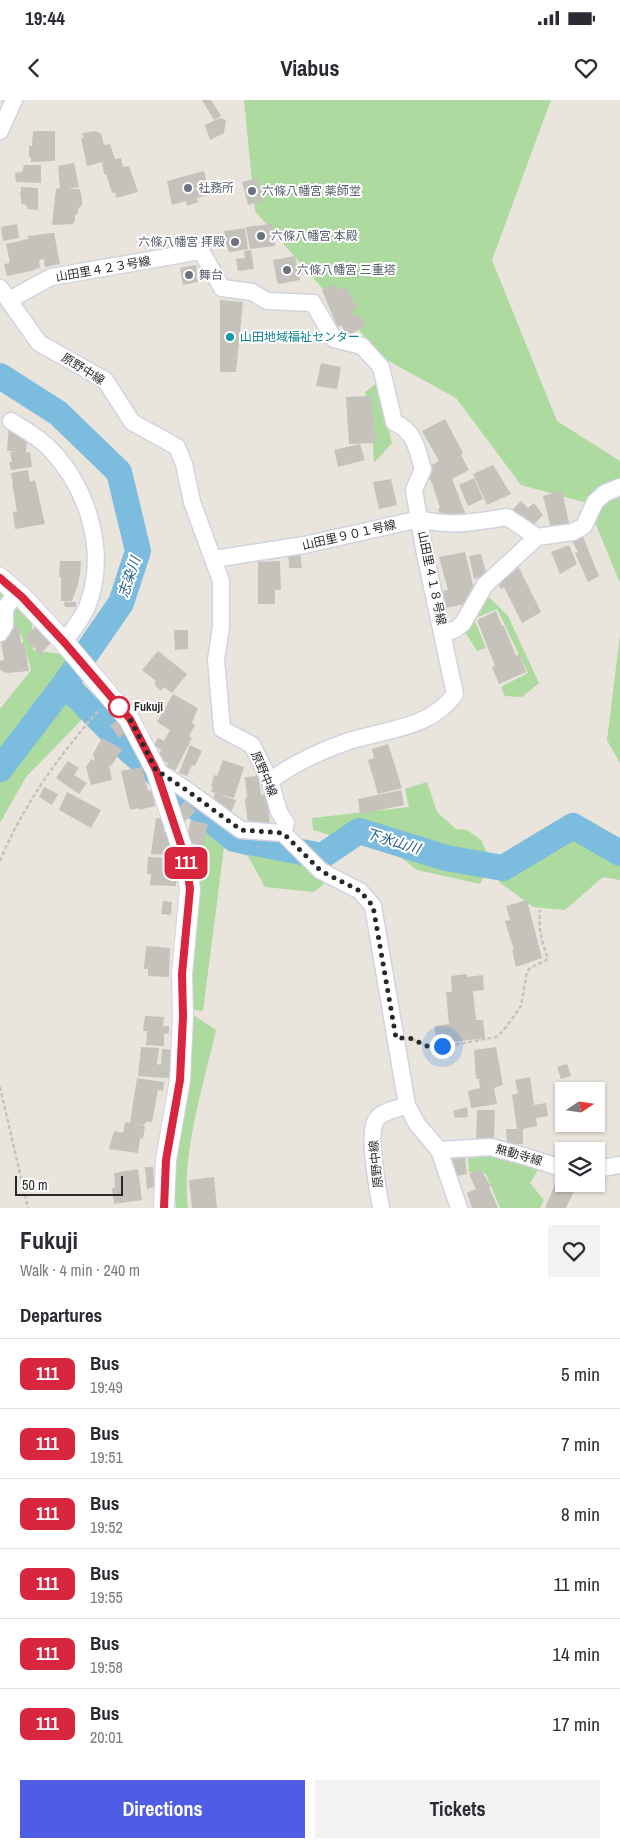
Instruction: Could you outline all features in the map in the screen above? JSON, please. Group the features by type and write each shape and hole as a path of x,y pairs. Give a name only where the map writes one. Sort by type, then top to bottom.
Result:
{"street":[{"path":"0,131 14,100"},
{"name":"山田里４２３号線","path":"4,294 51,277 201,251 222,288 252,292 267,300 313,303"},
{"name":"原野中線","path":"4,294 39,343 105,380 132,422 177,447 184,464 192,502 214,559 220,581 221,627 216,660 222,730 252,745 270,781 279,812 286,823 283,833"},
{"name":"山田里４１８号線","path":"270,781 287,768 339,744 413,725 447,705 455,694 425,554 414,490 423,469 416,445 406,428 394,422 381,367 362,346 334,339 313,303"},
{"path":"11,421 35,436 52,451 68,472 90,514 96,556 94,583 87,606 64,642"},
{"path":"443,634 456,629 463,623 485,585 537,537 573,532 584,526 596,502 605,493 620,487"},
{"name":"山田里９０１号線","path":"214,559 304,545 420,518 437,524 470,523 507,517 537,537"},
{"path":"0,578 64,642 107,701 130,719 156,770 186,860 190,889 182,974 183,1016 180,1080 166,1160 164,1208"},
{"path":"0,633 5,625 5,608 17,593"},
{"path":"156,770 241,830 283,833 321,871 360,891 373,906 407,1105 417,1124 439,1150 459,1208"},
{"name":"原野中線","path":"380,1208 373,1154 372,1129 376,1120 382,1114 407,1105"},
{"name":"無動寺線","path":"439,1150 491,1147 555,1166"},
{"path":"605,1168 620,1165"}],"path":[{"path":"0,861 10,836 29,802 80,732 107,701"},
{"path":"396,1038 410,1038 429,1047 454,1045 496,1037 504,1030 521,1006 527,972 530,968 548,959 540,935 540,910"},
{"path":"0,1087 28,1208"}],"green space":[{"path":"244,100 551,100 492,260 557,421 620,461 620,583 587,503 521,485 456,398 383,358 255,211"},
{"path":"377,383 392,443 374,463 372,430 365,392"},
{"path":"0,592 32,623 33,650 61,654 98,703 26,777 0,823 0,709 31,670 21,634 0,626"},
{"path":"487,595 508,616 539,683 522,697 505,696 501,687 528,673 497,609 474,619 486,648 477,651 465,632"},
{"path":"620,635 620,763 607,740"},
{"path":"427,782 437,812 456,829 467,830 481,840 492,863 480,884 417,870 399,856 313,830 312,818 409,807 405,789"},
{"path":"200,819 255,839 291,855 325,883 314,892 265,887 248,856 224,848 203,1011 188,1009"},
{"path":"570,820 620,865 620,880 603,877 565,910 533,907 499,882 527,846"},
{"path":"190,1013 216,1030 191,1142 187,1187 188,1208 176,1208 173,1173"},
{"path":"497,1156 539,1168 530,1183 544,1200 540,1208 500,1208 486,1174 469,1172 468,1158"}],"building":[{"path":"202,100 211,100 221,116 214,120"},
{"path":"220,118 226,120 224,133 210,140 205,125"},
{"path":"33,131 55,131 55,161 31,162 29,146 32,146"},
{"path":"97,131 101,133 104,145 110,144 115,159 121,158 123,167 129,166 138,192 116,198 115,192 112,193 106,174 104,174 102,162 87,166 81,138 84,138 82,133"},
{"path":"74,163 79,187 68,189 80,189 82,205 78,209 78,214 75,215 75,222 73,224 52,225 56,189 60,188 58,166"},
{"path":"24,165 41,165 41,183 16,182 15,173 22,172"},
{"name":"社務所","path":"204,171 210,194 197,198 198,202 187,206 186,201 172,205 167,181"},
{"name":"六條八幡宮 薬師堂","path":"257,178 263,201 248,205 242,182"},
{"path":"21,187 38,188 38,210 27,209 27,205 21,204"},
{"path":"17,224 19,238 3,241 1,227"},
{"name":"六條八幡宮 本殿","path":"272,224 275,246 250,249 246,227"},
{"name":"六條八幡宮 拝殿","path":"245,228 248,249 229,252 227,247 223,247 221,237 225,237 224,231"},
{"path":"54,233 60,264 45,267 44,259 39,260 40,268 7,276 4,264 10,263 6,244 28,239 28,236"},
{"path":"251,250 254,269 238,271 236,259 245,258 244,251"},
{"name":"六條八幡宮 三重塔","path":"295,256 300,280 279,284 273,260"},
{"name":"舞台","path":"196,265 198,282 183,285 180,268"},
{"path":"334,284 337,290 345,286 357,307 351,312 353,316 359,314 366,326 347,336 341,325 338,327 322,290"},
{"name":"山田地域福祉センター","path":"220,300 243,302 236,372 220,372"},
{"path":"321,363 341,367 337,389 316,386"},
{"path":"371,396 376,443 349,444 346,397"},
{"path":"445,419 463,453 461,455 469,470 452,479 466,515 443,523 432,483 424,470 439,461 422,431"},
{"path":"9,426 27,436 26,453 30,452 32,467 11,470 9,462 12,462 10,452 16,451 7,451"},
{"path":"360,444 365,460 338,467 334,450"},
{"path":"493,465 511,494 487,505 473,474"},
{"path":"28,470 30,482 35,480 45,524 15,529 13,512 17,511 11,473"},
{"path":"474,478 483,499 468,506 459,485"},
{"path":"391,479 397,505 379,509 373,482"},
{"path":"562,491 570,527 552,532 543,496"},
{"path":"521,501 528,508 534,503 543,515 532,526 522,515 519,518 512,510"},
{"path":"581,532 599,576 588,582 575,553 578,552 570,537"},
{"path":"569,545 577,564 560,574 551,552"},
{"path":"300,551 302,568 289,568 288,552"},
{"path":"465,552 474,589 471,590 474,602 446,608 443,591 448,590 439,557"},
{"path":"481,554 487,576 474,579 469,556"},
{"path":"60,561 81,561 80,576 72,601 61,601"},
{"path":"280,561 281,590 275,590 275,604 258,604 258,562"},
{"path":"517,564 541,612 522,623 504,587 501,589 496,579"},
{"path":"64,602 76,602 76,607 65,607"},
{"path":"496,611 516,656 519,654 526,672 499,684 492,667 495,666 477,620"},
{"path":"36,626 51,643 40,654 25,638"},
{"path":"19,627 21,643 24,643 29,671 7,673 0,670 0,661 4,660 0,636 4,628"},
{"path":"174,630 188,630 188,649 175,650"},
{"path":"158,651 187,674 172,693 164,687 161,691 154,684 156,681 142,670"},
{"path":"173,694 198,708 192,723 195,725 189,736 192,738 175,771 167,766 168,763 158,758 161,750 154,745 158,738 164,741 170,730 157,722"},
{"path":"118,720 126,733 119,738 110,725"},
{"path":"102,738 122,749 112,765 109,766 112,780 91,785 86,767 91,759 95,761 93,754"},
{"path":"388,744 402,788 378,794 368,760 374,758 372,749"},
{"path":"190,745 202,751 195,766 192,765 187,776 179,773"},
{"path":"223,760 244,767 234,798 217,794 236,800 231,813 211,805 215,793 211,791 213,787 211,786 214,775 217,776"},
{"path":"68,761 79,768 74,775 87,783 79,794 56,778"},
{"path":"142,767 148,791 152,790 155,806 130,810 121,771"},
{"path":"259,776 261,795 267,794 270,824 248,826 245,777"},
{"path":"44,787 58,794 52,805 39,797"},
{"path":"401,790 404,805 360,814 358,799"},
{"path":"67,792 101,810 91,828 59,810"},
{"path":"185,801 196,811 182,824 177,810"},
{"path":"156,818 164,819 164,832 168,832 171,839 171,855 151,854"},
{"path":"191,820 208,824 203,846 186,842"},
{"path":"148,857 173,858 172,873 177,872 176,886 150,885 151,874 147,874"},
{"path":"527,900 542,958 516,967 512,950 514,950 505,921 510,920 506,906"},
{"path":"163,901 172,902 171,915 161,914"},
{"path":"146,946 170,948 169,977 148,976 148,969 144,969"},
{"path":"467,974 467,977 483,975 484,990 473,991 476,1020 483,1020 485,1038 437,1044 434,1026 449,1024 446,992 452,992 451,976"},
{"path":"145,1016 164,1017 163,1026 169,1026 169,1033 164,1034 164,1046 146,1045 147,1031 143,1031"},
{"path":"141,1047 159,1048 157,1064 161,1065 162,1049 173,1050 169,1078 138,1076"},
{"path":"496,1047 503,1085 494,1089 497,1104 471,1108 468,1091 480,1088 479,1079 476,1079 474,1050"},
{"path":"567,1064 571,1076 561,1079 557,1067"},
{"path":"530,1077 534,1105 546,1103 548,1116 536,1118 537,1126 523,1129 523,1144 507,1144 506,1129 517,1129 512,1095 518,1093 515,1080"},
{"path":"137,1078 164,1082 163,1091 158,1090 152,1122 146,1122 144,1125 134,1123 145,1126 143,1139 140,1138 138,1153 109,1149 114,1131 123,1133 125,1122 130,1123"},
{"path":"467,1107 468,1117 455,1118 453,1111"},
{"path":"477,1110 495,1110 494,1139 476,1139"},
{"path":"465,1157 467,1174 450,1177 448,1159"},
{"path":"145,1167 153,1167 154,1187 147,1189"},
{"path":"138,1169 142,1200 114,1204 112,1188 115,1188 114,1173"},
{"path":"480,1169 491,1186 489,1187 498,1208 472,1208 467,1193 476,1189 469,1174"},
{"path":"214,1177 217,1208 192,1208 189,1180"},
{"path":"555,1185 555,1192 574,1192 566,1208 545,1208"}],"waterway":[{"name":"志染川","path":"0,376 58,413 119,472 138,551 121,603 65,684 0,769"},
{"name":"下氷山川","path":"65,684 130,751 234,839 322,856 359,831 446,858 503,868 573,826 620,853"}],"bus line":[{"name":"111","path":"0,578 22,597 64,642 130,719 156,770 186,860 190,889 182,974 183,1016 180,1080 166,1160 164,1208"}],"place":[{"name":"社務所","path":"188,188"},
{"name":"六條八幡宮 薬師堂","path":"252,191"},
{"name":"六條八幡宮 本殿","path":"261,236"},
{"name":"六條八幡宮 拝殿","path":"235,242"},
{"name":"六條八幡宮 三重塔","path":"287,270"},
{"name":"舞台","path":"189,275"},
{"name":"山田地域福祉センター","path":"230,337"},
{"name":"Fukuji","path":"119,707"}],"route":[{"path":"119,707 130,719 156,770 241,830 283,833 321,871 360,891 373,906 396,1038 410,1038 429,1047 442,1046"}]}
